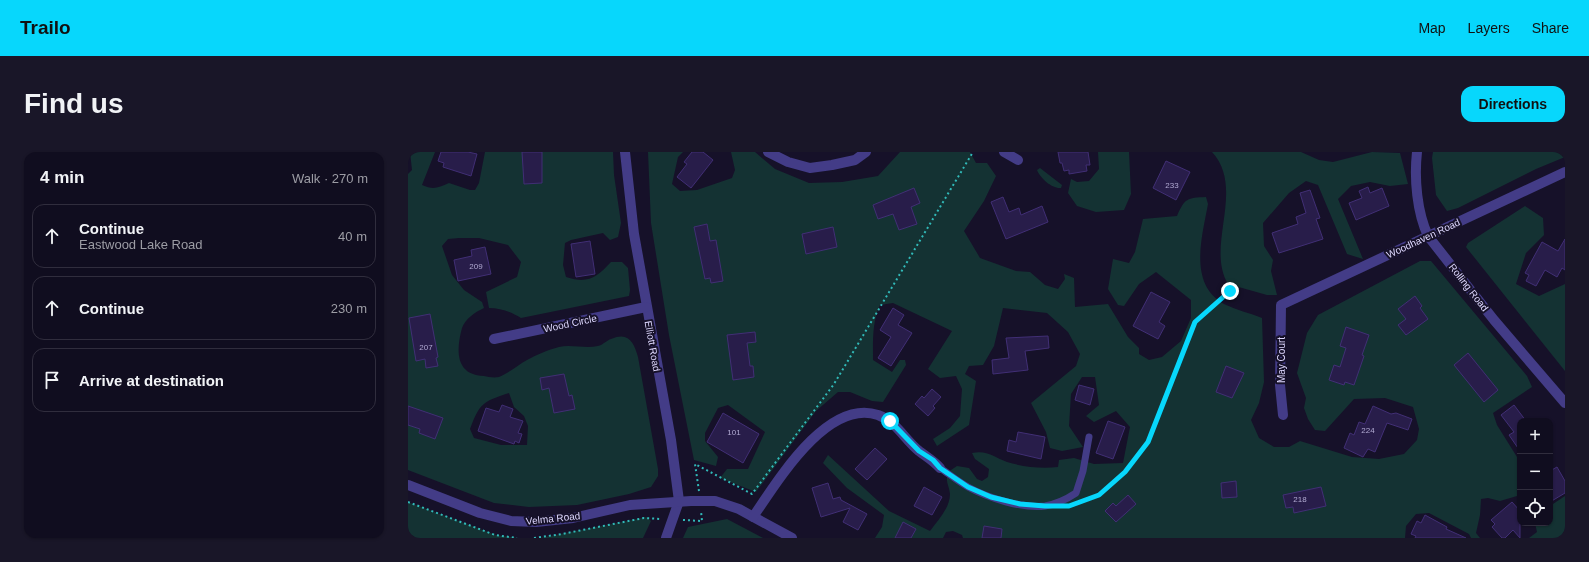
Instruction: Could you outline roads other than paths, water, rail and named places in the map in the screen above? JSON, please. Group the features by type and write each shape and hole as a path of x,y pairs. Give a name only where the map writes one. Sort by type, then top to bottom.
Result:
{"street":[{"name":"Elliott Road","path":"626,152 634,234 670,440 679,501 666,538"},
{"path":"768,152 788,162 810,168 832,166 855,160 866,152"},
{"path":"1004,152 1018,160"},
{"name":"Rolling Road","path":"1417,152 1417,186 1423,222 1428,236 1494,320 1565,403"},
{"name":"Woodhaven Road","path":"1281,305 1565,172"},
{"name":"May Court","path":"1281,305 1280,386 1283,415"},
{"name":"Wood Circle","path":"494,339 646,307"},
{"path":"753,517 771,490 812,441 832,423 856,413 871,414 890,421 919,451 933,460 940,468"},
{"name":"Velma Road","path":"408,485 480,513 511,521 536,522 573,518 630,505 679,501 715,501 739,509 792,538"}],"lane":[{"path":"940,468 968,487 991,497 1020,504 1045,506 1064,501 1076,493 1083,471 1089,437"}]}
